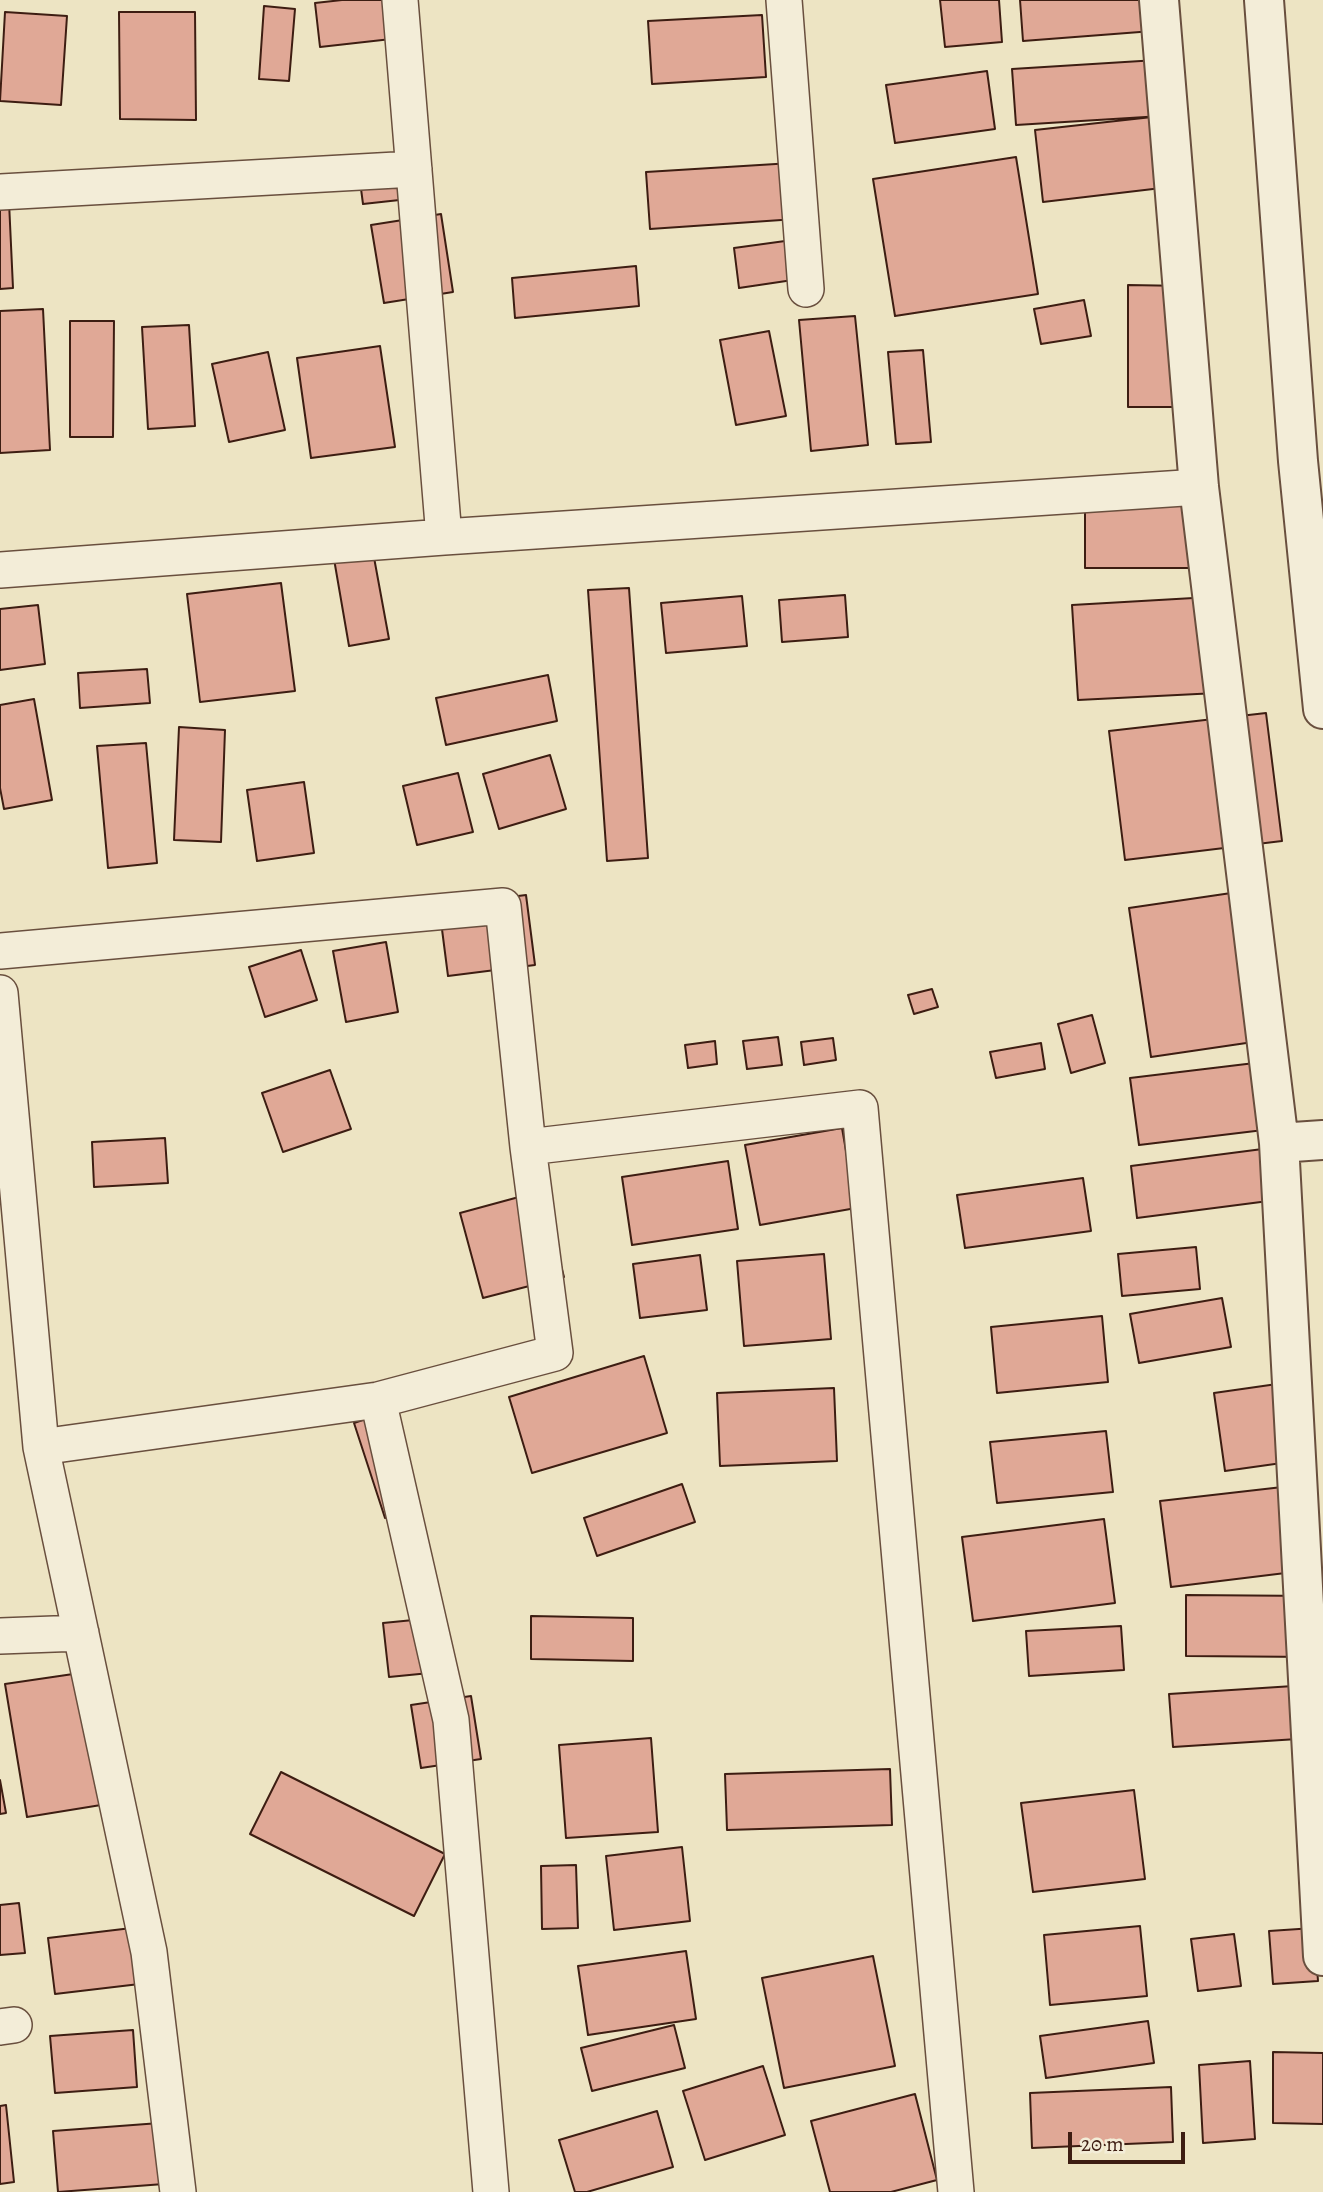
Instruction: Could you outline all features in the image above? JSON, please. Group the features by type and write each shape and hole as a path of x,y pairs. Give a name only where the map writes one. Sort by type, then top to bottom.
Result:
{"street":[{"path":"400,0 444,537"},
{"path":"784,0 806,289"},
{"path":"1159,0 1199,487 1279,1143 1323,1956"},
{"path":"1264,0 1298,461 1323,709"},
{"path":"0,192 414,169"},
{"path":"0,570 444,537 1199,487"},
{"path":"0,951 503,906 528,1147 555,1353 378,1401 41,1447"},
{"path":"0,993 41,1447 149,1952 178,2192"},
{"path":"528,1147 860,1108 956,2192"},
{"path":"1279,1143 1323,1140"},
{"path":"378,1401 451,1720 491,2192"},
{"path":"0,1636 81,1633"}],"building":[{"path":"342,0 415,0 418,36 320,47 315,3"},
{"path":"940,0 999,0 1002,42 945,47"},
{"path":"1020,0 1150,0 1153,31 1023,41"},
{"path":"264,6 295,9 289,81 259,79"},
{"path":"5,12 67,16 61,105 0,101"},
{"path":"119,12 195,12 196,120 120,119"},
{"path":"762,15 766,77 652,84 648,21"},
{"path":"1157,60 1162,116 1016,125 1012,69"},
{"path":"987,71 995,129 895,143 886,85"},
{"path":"1161,116 1170,187 1043,202 1035,130"},
{"path":"1016,157 1038,294 895,316 873,179"},
{"path":"792,163 796,219 650,229 646,172"},
{"path":"358,166 427,197 363,204"},
{"path":"0,202 9,202 13,288 0,289"},
{"path":"441,214 453,292 384,303 371,225"},
{"path":"807,238 813,277 739,288 734,248"},
{"path":"636,266 639,306 515,318 512,278"},
{"path":"1128,285 1186,286 1186,407 1128,407"},
{"path":"1084,300 1091,336 1041,344 1034,309"},
{"path":"43,309 50,450 0,453 0,311"},
{"path":"855,316 868,445 811,451 799,320"},
{"path":"70,321 114,321 113,437 70,437"},
{"path":"189,325 195,426 148,429 142,327"},
{"path":"769,331 786,416 736,425 720,340"},
{"path":"380,346 395,447 311,458 297,358"},
{"path":"923,350 931,442 896,444 888,352"},
{"path":"268,352 285,430 229,442 212,364"},
{"path":"1085,492 1196,492 1197,568 1085,568"},
{"path":"373,552 389,639 349,646 334,559"},
{"path":"281,583 295,691 200,702 187,594"},
{"path":"629,588 648,858 607,861 588,590"},
{"path":"845,595 848,637 782,642 779,600"},
{"path":"742,596 747,646 666,653 661,603"},
{"path":"1211,597 1217,693 1078,700 1072,605"},
{"path":"38,605 45,664 0,670 0,609"},
{"path":"147,669 150,703 80,708 78,673"},
{"path":"548,675 557,721 446,745 436,698"},
{"path":"34,699 52,800 4,809 0,788 0,705"},
{"path":"1266,713 1282,841 1125,860 1109,731"},
{"path":"179,727 225,730 221,842 174,840"},
{"path":"146,743 157,863 108,868 97,746"},
{"path":"550,755 566,809 499,829 483,774"},
{"path":"458,773 473,832 417,845 403,786"},
{"path":"304,782 314,853 257,861 247,790"},
{"path":"1238,892 1260,1041 1151,1057 1129,908"},
{"path":"526,895 535,965 448,976 439,906"},
{"path":"386,942 398,1012 346,1022 333,951"},
{"path":"301,950 317,1000 265,1017 249,967"},
{"path":"932,989 938,1007 914,1014 908,995"},
{"path":"1092,1015 1105,1063 1071,1073 1058,1024"},
{"path":"778,1037 782,1065 747,1069 743,1041"},
{"path":"833,1038 836,1060 804,1065 801,1042"},
{"path":"715,1041 717,1064 688,1068 685,1045"},
{"path":"1041,1043 1045,1069 996,1078 990,1052"},
{"path":"1263,1062 1272,1129 1139,1145 1130,1078"},
{"path":"330,1070 351,1129 283,1152 262,1093"},
{"path":"842,1128 856,1208 760,1225 745,1145"},
{"path":"165,1138 168,1183 94,1187 92,1142"},
{"path":"1278,1147 1284,1199 1137,1218 1131,1166"},
{"path":"728,1161 738,1229 632,1245 622,1177"},
{"path":"1083,1178 1091,1231 965,1248 957,1195"},
{"path":"541,1191 564,1277 483,1298 460,1213"},
{"path":"1196,1247 1200,1289 1122,1296 1118,1254"},
{"path":"824,1254 831,1339 744,1346 737,1261"},
{"path":"700,1255 707,1310 640,1318 633,1264"},
{"path":"1222,1298 1231,1347 1139,1363 1130,1314"},
{"path":"1102,1316 1108,1382 997,1393 991,1327"},
{"path":"644,1356 667,1433 532,1473 509,1397"},
{"path":"1277,1384 1289,1462 1225,1471 1214,1393"},
{"path":"834,1388 837,1461 720,1466 717,1393"},
{"path":"386,1412 417,1508 385,1518 354,1423"},
{"path":"1106,1431 1113,1492 997,1503 990,1442"},
{"path":"682,1484 695,1522 597,1556 584,1518"},
{"path":"1300,1485 1310,1570 1171,1587 1160,1501"},
{"path":"1104,1519 1115,1603 973,1621 962,1537"},
{"path":"1186,1595 1314,1596 1314,1657 1186,1656"},
{"path":"531,1616 633,1618 633,1661 531,1659"},
{"path":"444,1617 450,1671 389,1677 383,1623"},
{"path":"1121,1626 1124,1670 1029,1676 1026,1631"},
{"path":"80,1673 101,1805 27,1817 5,1684"},
{"path":"1309,1685 1313,1738 1173,1747 1169,1694"},
{"path":"471,1696 481,1759 421,1768 411,1705"},
{"path":"651,1738 658,1832 566,1838 559,1745"},
{"path":"890,1769 892,1825 727,1830 725,1774"},
{"path":"281,1772 445,1854 414,1916 250,1834"},
{"path":"0,1780 6,1813 0,1814"},
{"path":"1134,1790 1145,1879 1033,1892 1021,1803"},
{"path":"682,1847 690,1921 614,1930 606,1856"},
{"path":"576,1865 578,1928 542,1929 541,1866"},
{"path":"19,1903 25,1953 0,1955 0,1905"},
{"path":"1140,1926 1147,1996 1050,2005 1044,1935"},
{"path":"140,1927 148,1983 55,1994 48,1938"},
{"path":"1314,1928 1318,1981 1273,1984 1269,1931"},
{"path":"1234,1934 1241,1986 1198,1991 1191,1939"},
{"path":"686,1951 696,2019 588,2035 578,1966"},
{"path":"873,1956 895,2066 784,2088 762,1978"},
{"path":"1148,2021 1154,2063 1046,2078 1040,2036"},
{"path":"674,2025 685,2068 592,2091 581,2048"},
{"path":"133,2030 137,2087 55,2093 50,2036"},
{"path":"1273,2052 1323,2053 1323,2124 1273,2123"},
{"path":"1250,2061 1255,2139 1203,2143 1199,2065"},
{"path":"763,2066 785,2135 705,2160 683,2091"},
{"path":"1171,2087 1173,2142 1032,2148 1030,2093"},
{"path":"915,2094 937,2180 891,2192 830,2192 811,2121"},
{"path":"6,2105 14,2182 0,2184 0,2106"},
{"path":"657,2111 673,2167 587,2192 575,2192 559,2140"},
{"path":"173,2122 177,2183 58,2192 53,2131"}]}
